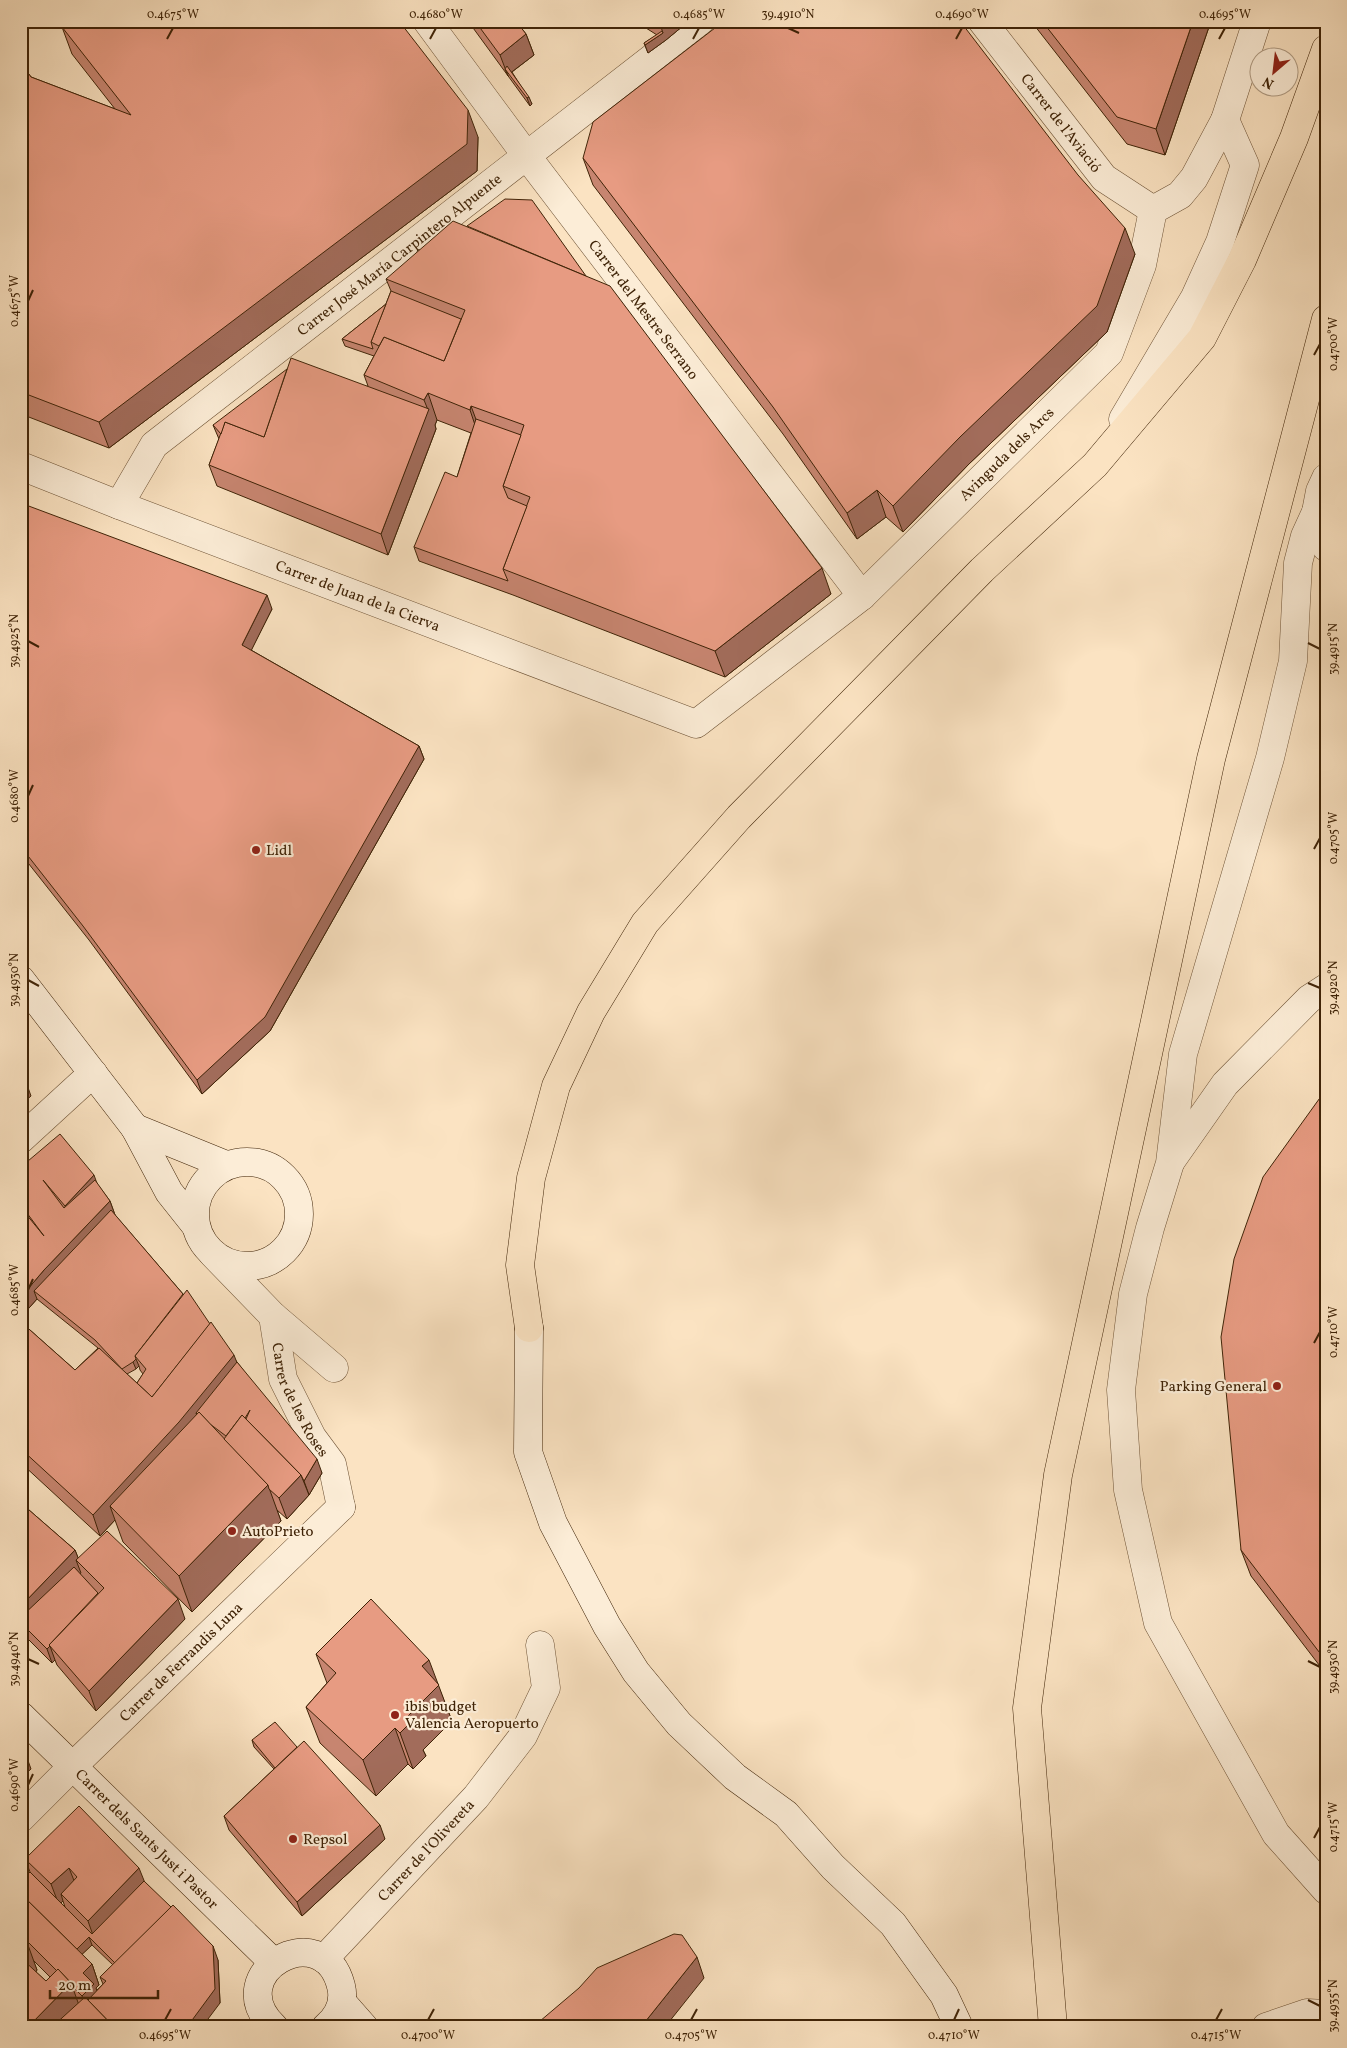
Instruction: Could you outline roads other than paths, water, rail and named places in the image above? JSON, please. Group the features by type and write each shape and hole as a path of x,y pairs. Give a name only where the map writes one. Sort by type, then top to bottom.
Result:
{"highway":[{"path":"528,1328 520,1265 531,1178 556,1086 591,1012 645,923 739,817 982,570 1095,465 1202,338 1246,251 1294,138 1326,49"},
{"path":"1054,2027 1027,1708 1058,1475 1211,759 1326,319"}],"street":[{"name":"Carrer del Mestre Serrano","path":"428,21 526,156 862,596"},
{"name":"Carrer José María Carpintero Alpuente","path":"119,505 154,445 700,21"},
{"name":"Carrer de l’Aviació","path":"982,21 1104,178 1152,210"},
{"path":"1152,210 1180,195 1194,178 1225,120 1257,21"},
{"path":"1095,465 1195,298 1220,242 1245,165 1225,120"},
{"name":"Avinguda dels Arcs","path":"696,724 862,596 1109,354 1142,265 1152,210"},
{"name":"Carrer de Juan de la Cierva","path":"21,466 696,724"},
{"path":"1326,478 1320,490 1316,512 1305,536 1298,563 1293,661 1270,758 1182,1054 1170,1163 1150,1228 1133,1294 1121,1390 1128,1490 1158,1623 1276,1834 1326,1890"},
{"path":"1316,512 1320,537 1326,547"},
{"name":"Carrer de les Roses","path":"21,980 135,1128 169,1192 196,1226"},
{"path":"1170,1163 1225,1084 1308,999 1326,988"},
{"path":"21,1139 92,1073"},
{"name":"Carrer de les Roses","path":"135,1128 226,1165"},
{"name":"Carrer de les Roses","path":"213,1254 227,1263 244,1266 260,1265 276,1258 288,1247 296,1232 300,1216 292,1187 282,1175 269,1166 254,1162 226,1165 214,1173 200,1190 194,1211 196,1226 202,1241 213,1254 273,1316 334,1368"},
{"name":"Carrer de les Roses","path":"273,1316 283,1379 312,1437 332,1464 342,1507"},
{"path":"528,1328 528,1452 553,1523 581,1580 636,1672 679,1724 735,1777 786,1814 832,1868 893,1924 944,1995 959,2027"},
{"name":"Carrer de Ferrandis Luna","path":"21,1818 342,1507"},
{"name":"Carrer de l'Olivereta","path":"324,1959 476,1797 523,1736 546,1688 540,1645"},
{"name":"Carrer dels Sants Just i Pastor","path":"21,1716 273,1962"},
{"path":"273,2027 264,2015 259,2002 259,1987 264,1974 273,1962 284,1955 298,1952 311,1953 324,1959 339,1978 342,2002 338,2013 326,2027"},
{"path":"342,2002 364,2027"},
{"path":"1266,2027 1307,2013 1326,2014"}],"place":[{"name":"Lidl","path":"256,850"},
{"name":"Parking General","path":"1277,1386"},
{"name":"AutoPrieto","path":"232,1531"},
{"name":"ibis budget Valencia Aeropuerto","path":"395,1715"},
{"name":"Repsol","path":"293,1839"}]}
